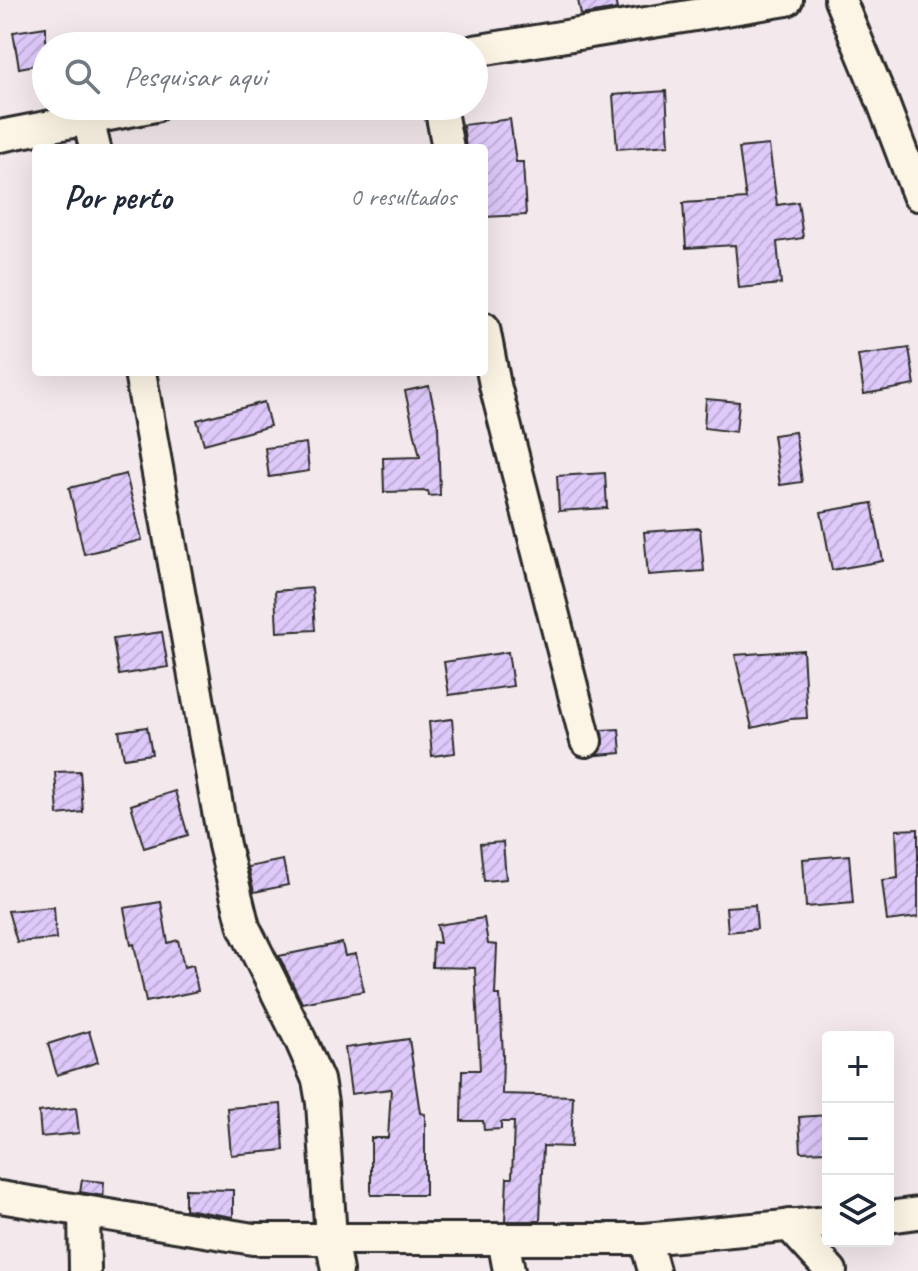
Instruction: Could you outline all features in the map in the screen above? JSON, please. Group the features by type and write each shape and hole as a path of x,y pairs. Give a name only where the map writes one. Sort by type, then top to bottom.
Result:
{"street":[{"path":"488,49 787,0"},
{"path":"840,0 918,195"},
{"path":"0,136 83,120"},
{"path":"88,120 94,144"},
{"path":"443,120 447,144"},
{"path":"488,349 586,741"},
{"path":"141,376 224,845 244,927 318,1080 331,1238 337,1271"},
{"path":"0,1197 253,1239 645,1239 822,1222"},
{"path":"84,1211 85,1271"},
{"path":"894,1216 918,1213"},
{"path":"789,1225 831,1271"},
{"path":"503,1239 509,1271"},
{"path":"645,1239 654,1271"}],"building":[{"path":"578,0 615,0 617,9 581,15"},
{"path":"46,27 46,32 32,32 32,66 19,68 13,32"},
{"path":"666,91 669,145 617,149 613,95"},
{"path":"510,119 516,162 523,162 526,215 488,217 488,144 465,144 463,125"},
{"path":"769,145 777,205 798,202 803,238 777,242 781,284 739,288 735,245 686,248 683,203 746,199 739,148"},
{"path":"909,348 915,385 864,394 858,355"},
{"path":"429,386 438,426 440,495 429,496 428,491 384,492 383,458 420,457 405,391"},
{"path":"706,399 739,402 736,432 704,428"},
{"path":"264,402 270,426 204,444 197,420"},
{"path":"795,432 802,482 780,485 773,435"},
{"path":"306,443 309,471 269,477 265,448"},
{"path":"605,473 607,508 559,511 557,476"},
{"path":"126,474 142,540 84,554 69,488"},
{"path":"872,503 883,561 832,570 821,512"},
{"path":"700,528 704,571 648,575 644,532"},
{"path":"312,588 315,630 277,632 275,591"},
{"path":"162,632 168,667 119,675 113,639"},
{"path":"803,650 807,718 752,728 735,655"},
{"path":"508,652 513,686 449,695 444,662"},
{"path":"452,719 455,753 432,756 429,722"},
{"path":"147,727 152,754 124,758 119,731"},
{"path":"619,729 621,753 597,755 603,745 602,730"},
{"path":"80,771 83,812 58,815 55,772"},
{"path":"175,791 188,835 144,848 131,805"},
{"path":"918,829 918,917 887,921 882,880 898,878 896,830"},
{"path":"503,842 506,879 484,881 480,844"},
{"path":"849,855 853,903 806,907 803,859"},
{"path":"283,860 288,885 254,892 248,867"},
{"path":"161,902 168,943 178,940 184,967 193,965 198,991 146,1002 124,908"},
{"path":"755,905 757,929 728,932 726,907"},
{"path":"54,907 56,939 17,942 8,911"},
{"path":"484,918 488,944 497,945 495,995 500,995 502,1094 573,1096 571,1147 543,1146 540,1221 505,1221 507,1178 512,1178 514,1122 501,1122 501,1129 484,1130 483,1121 461,1121 462,1070 480,1070 475,968 432,967 433,942 440,943 437,925"},
{"path":"342,943 345,956 356,954 364,991 302,1003 279,956"},
{"path":"89,1031 98,1062 57,1075 48,1044"},
{"path":"409,1039 420,1113 425,1114 425,1195 371,1195 371,1138 388,1138 391,1089 351,1094 345,1048"},
{"path":"281,1104 284,1150 231,1155 227,1108"},
{"path":"76,1108 79,1133 41,1137 39,1112"},
{"path":"822,1115 822,1151 801,1152 799,1117"},
{"path":"82,1180 104,1182 103,1196 80,1192"},
{"path":"185,1189 233,1190 233,1217 185,1209"}]}
